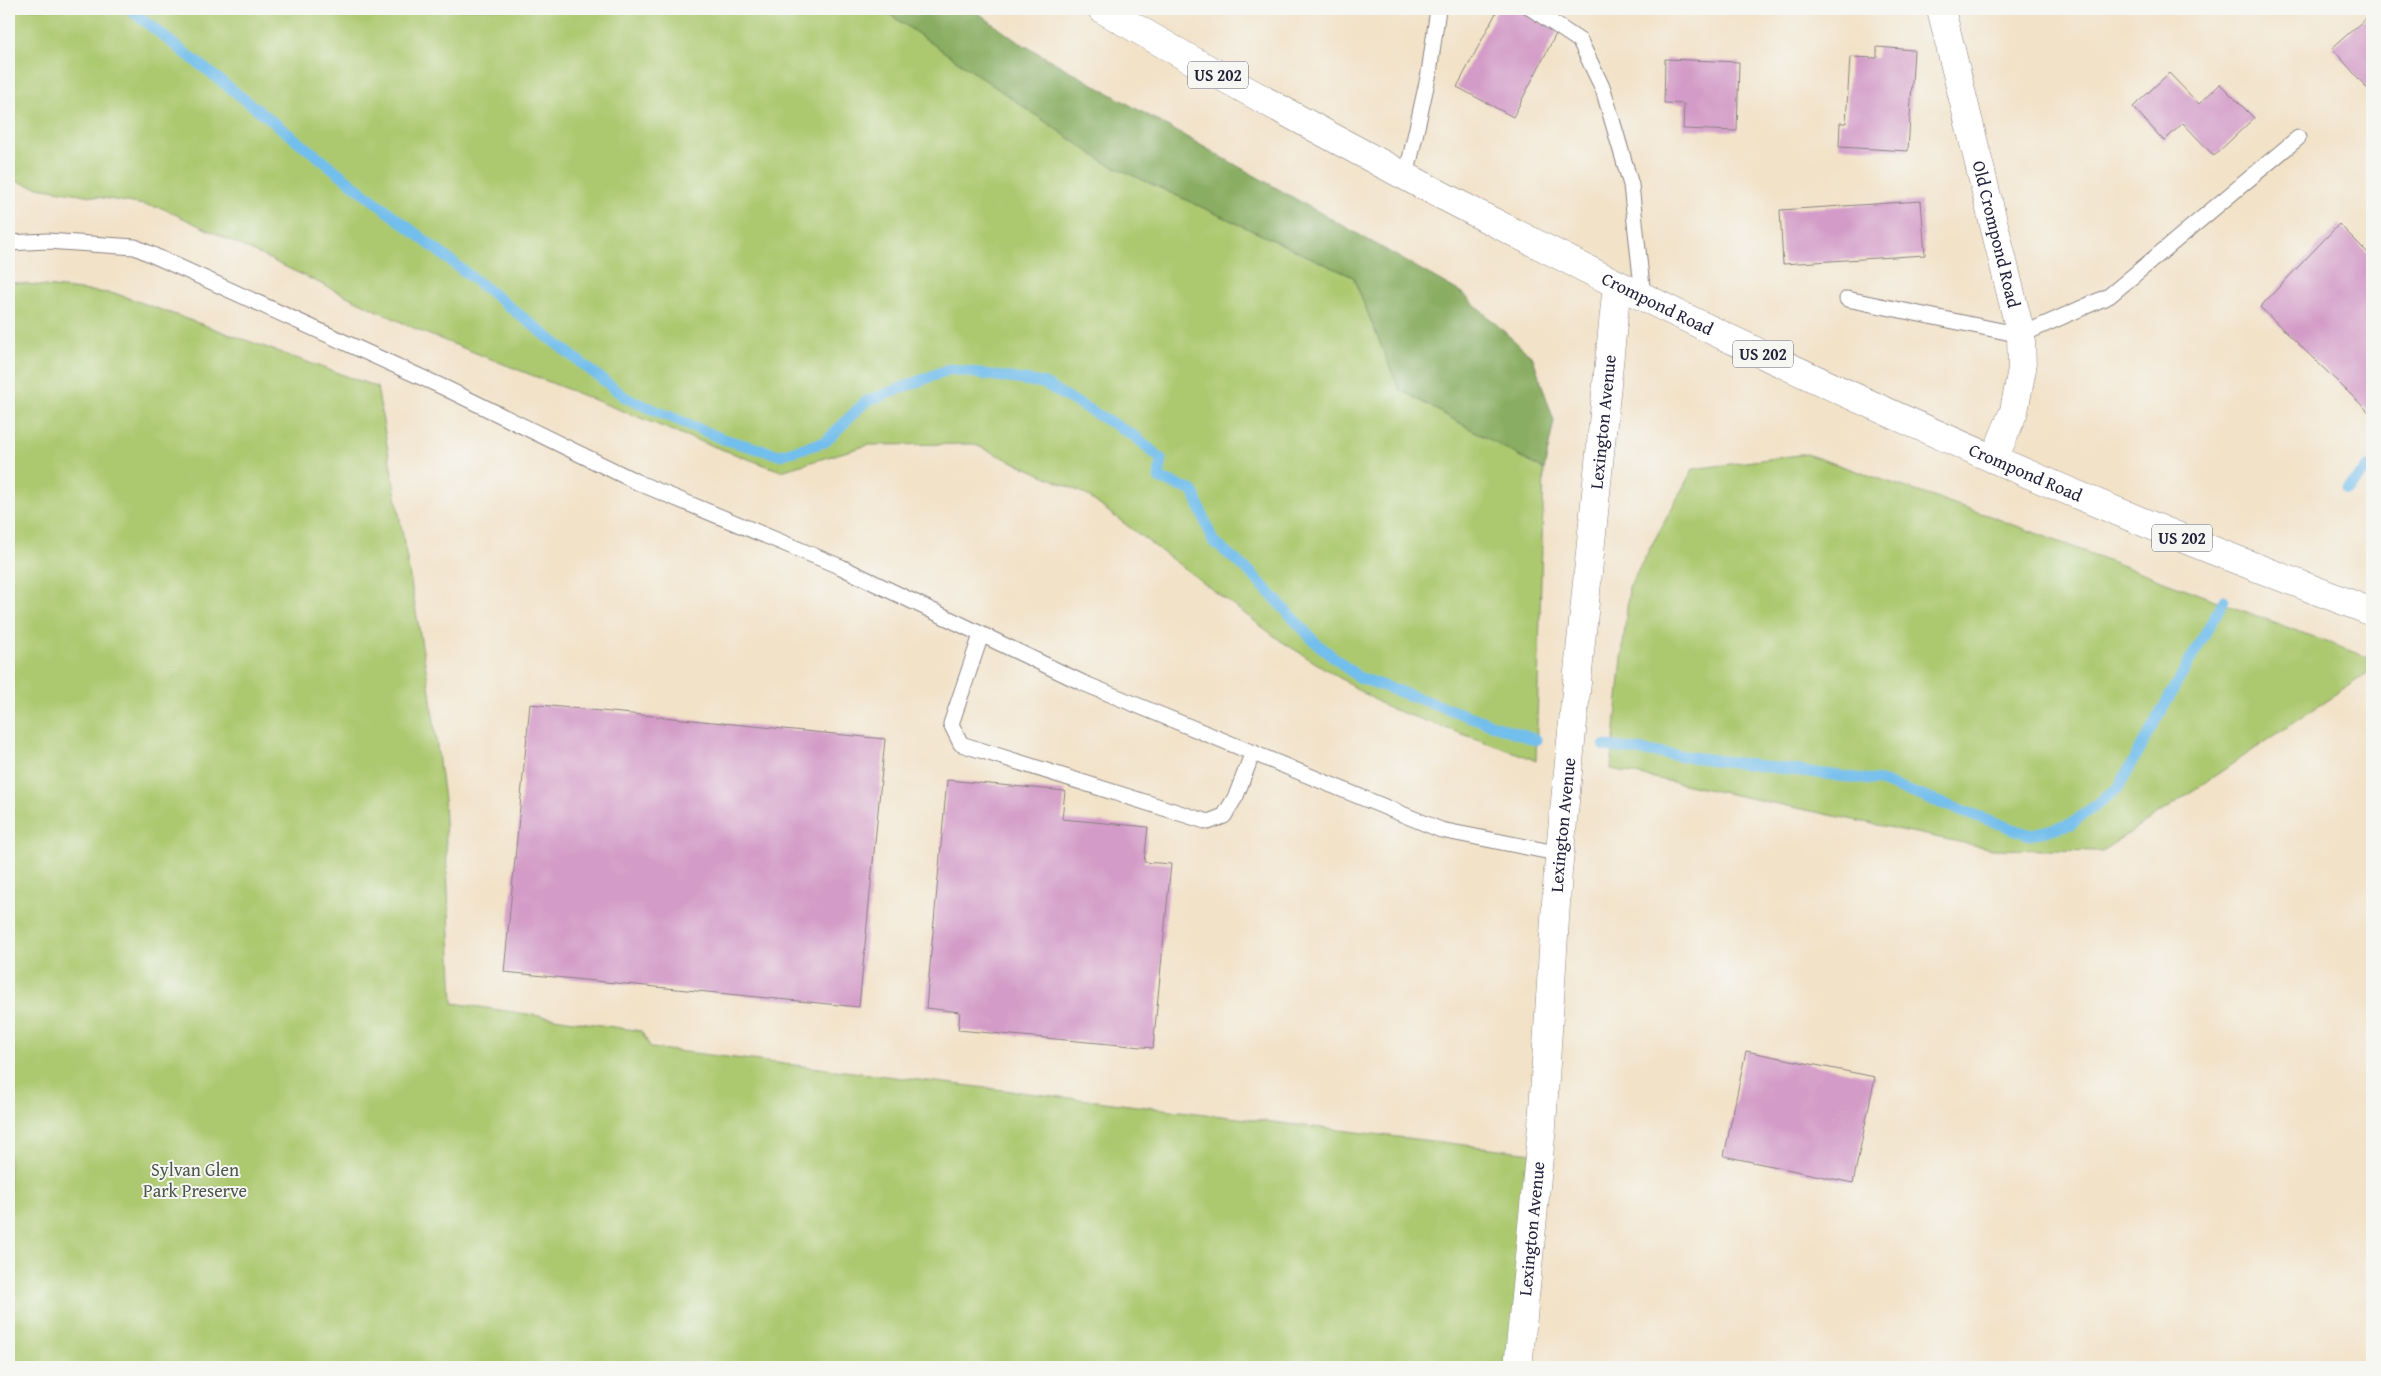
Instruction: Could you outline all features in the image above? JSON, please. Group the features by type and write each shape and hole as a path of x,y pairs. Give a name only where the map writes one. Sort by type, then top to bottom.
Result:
{"main road":[{"name":"Crompond Road","path":"1102,9 1205,68 1406,177 1617,284 1884,410 1994,459 2156,528 2372,612"},
{"name":"Old Crompond Road","path":"1941,9 2021,336 2022,369 2014,411 1994,459"},
{"name":"Lexington Avenue","path":"1518,1367 1542,1126 1561,854 1617,284"}],"lane":[{"path":"1406,177 1429,73 1438,9"},
{"path":"1532,9 1580,41 1603,89 1631,185 1643,296"},
{"path":"1847,299 2021,336 2109,296 2298,138"},
{"path":"9,243 47,241 135,246 445,388 639,483 840,567 1083,683 1441,830 1561,854"},
{"path":"981,635 952,724 961,744 1208,822 1224,816 1236,796 1254,752"}],"green space":[{"path":"9,9 882,9 1104,162 1353,277 1399,389 1544,470 1536,760 1386,707 1281,641 1085,494 973,444 868,445 781,471 691,438 420,331 162,208 32,186 9,179"},
{"path":"882,9 973,9 1015,40 1462,293 1533,358 1554,421 1544,470 1399,389 1353,277 1104,162"},
{"name":"Sylvan Glen Park Preserve","path":"9,282 117,294 377,387 430,692 444,800 453,1003 641,1031 651,1048 1532,1153 1512,1367 9,1367"},
{"path":"1806,454 1990,516 2372,659 2372,670 2103,851 1992,849 1611,769 1629,587 1693,469"}],"building":[{"path":"1498,9 1517,9 1558,30 1513,117 1457,87"},
{"path":"2372,13 2372,94 2332,48"},
{"path":"1877,47 1914,50 1908,151 1839,147 1840,123 1846,123 1850,57 1877,58"},
{"path":"1665,59 1739,62 1737,131 1683,129 1684,104 1664,103"},
{"path":"2169,73 2199,104 2220,84 2254,118 2214,156 2183,123 2164,141 2133,107"},
{"path":"1921,201 1925,255 1783,264 1780,210"},
{"path":"2339,224 2372,257 2372,415 2260,307"},
{"path":"530,704 885,739 859,1007 504,972"},
{"path":"947,780 1065,791 1062,819 1148,827 1144,862 1171,864 1153,1048 958,1030 960,1012 926,1008"},
{"path":"1746,1051 1875,1077 1853,1183 1724,1156"}],"waterway":[{"path":"129,9 626,398 723,439 780,455 825,442 865,402 950,369 1043,383 1136,437 1161,459 1159,478 1193,491 1213,541 1251,573 1315,642 1358,677 1536,740"},
{"path":"2347,490 2368,467 2372,467"},
{"path":"1604,746 1880,781 2030,835 2071,824 2118,788 2224,600"}]}
